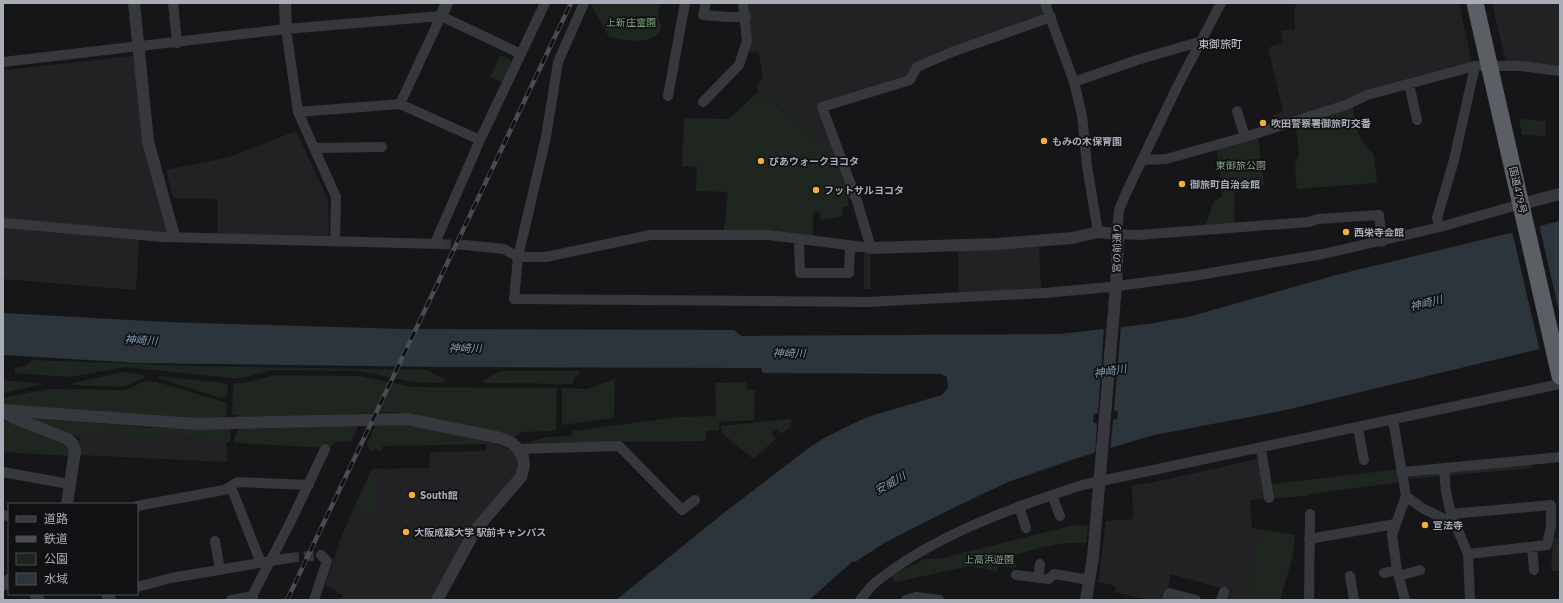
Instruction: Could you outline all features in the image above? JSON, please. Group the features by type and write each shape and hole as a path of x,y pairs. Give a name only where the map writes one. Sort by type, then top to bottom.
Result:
{"highway":[{"name":"国道479号","path":"1475,3 1482,66 1522,205 1560,376"}],"street":[{"path":"134,3 148,141 174,236"},
{"path":"173,3 177,43"},
{"path":"285,3 286,29 298,112 336,197 335,241"},
{"path":"400,104 447,3"},
{"path":"3,223 174,236 438,244 480,140 545,3"},
{"path":"584,3 558,62 546,137 518,257 514,299 867,302 1116,290 1294,260 1382,242 1440,228 1560,194"},
{"path":"668,96 685,3"},
{"path":"706,3 703,15 728,17 746,16"},
{"path":"703,102 739,65 746,41 746,16 743,3"},
{"path":"1045,3 1074,82 1082,115 1086,166 1098,232"},
{"name":"宮の前通り","path":"1100,479 1116,290 1118,239 1116,234 1119,210 1178,85 1221,3"},
{"path":"3,62 177,43 286,29 441,16 521,54"},
{"path":"871,248 857,201 822,107 910,80 917,67 952,52 1051,17"},
{"path":"1074,82 1136,60 1202,41"},
{"path":"1142,160 1166,159 1245,137 1346,105 1367,95 1409,84 1425,78 1482,66 1521,66 1560,71"},
{"path":"1440,228 1437,218 1482,66"},
{"path":"1409,84 1417,120"},
{"path":"298,112 400,104 480,140"},
{"path":"1237,111 1245,137"},
{"path":"314,148 382,147"},
{"path":"465,245 504,249 518,257 546,257 650,235 769,235 871,248 998,244 1072,238 1098,232 1138,235 1379,215 1382,242"},
{"path":"799,239 800,273 849,273 850,246"},
{"path":"860,600 875,582 916,554 1019,506 1100,479 1261,449 1560,384"},
{"path":"3,411 195,424 402,419 500,438 512,443 518,449 524,462 521,477 476,529 437,600"},
{"path":"3,411 14,418 71,442 75,451 67,503"},
{"path":"1392,420 1403,472 1406,496 1392,535 1398,573 1405,600"},
{"path":"1358,428 1364,460"},
{"path":"518,449 619,446 682,510 695,500"},
{"path":"231,600 252,598 309,485 325,449"},
{"path":"1261,449 1269,498"},
{"path":"1403,472 1560,457"},
{"path":"1444,468 1446,492 1451,514 1468,554 1470,600"},
{"path":"3,472 70,484"},
{"path":"1086,600 1090,580 1100,479"},
{"path":"138,506 224,490 238,482 309,485"},
{"path":"231,487 261,563"},
{"path":"1052,495 1060,516"},
{"path":"1406,496 1422,508 1454,524"},
{"path":"1451,514 1551,505 1551,526 1547,545 1468,554"},
{"path":"1019,506 1026,528"},
{"path":"1309,600 1310,514"},
{"path":"1310,539 1395,524"},
{"path":"215,540 220,570"},
{"path":"1532,547 1534,570"},
{"path":"314,600 327,560 321,555"},
{"path":"138,587 171,578 289,558"},
{"path":"1038,578 1040,564"},
{"path":"1384,573 1420,570"},
{"path":"1016,575 1049,579 1054,574 1090,580"},
{"path":"1350,576 1354,600"},
{"path":"1167,600 1169,593 1196,600"},
{"path":"906,600 916,597 939,600"}],"shaded area":[{"path":"745,3 1042,3 1045,13 1040,18 916,63 907,78 820,104 837,156 756,88 763,76 758,51 745,53"},
{"path":"1296,3 1459,3 1472,64 1275,123 1273,115 1283,111 1268,48 1283,42 1281,31 1295,29 1294,14"},
{"path":"1492,3 1560,3 1560,68 1506,62"},
{"path":"134,56 168,229 164,233 3,219 3,70"},
{"path":"296,131 328,199 329,234 325,238 218,233 217,199 173,198 166,170 230,157"},
{"path":"3,228 139,240 136,290 3,279"},
{"path":"1039,245 1041,290 959,294 958,250"},
{"path":"864,252 870,252 871,289 864,289"},
{"path":"82,434 153,440 176,434 184,438 227,442 227,462 78,455 80,438"},
{"name":"大阪成蹊大学 駅前キャンパス","path":"486,444 496,444 511,450 515,454 519,466 508,485 475,521 431,600 340,600 343,595 325,585 341,537 372,469 429,468 430,452 486,451"},
{"path":"1258,459 1265,498 1250,500 1252,528 1258,529 1248,600 1224,600 1227,590 1171,574 1165,600 1149,600 1115,592 1116,586 1098,582 1106,521 1133,519 1132,485 1150,483"},
{"path":"1560,537 1560,571 1551,571 1553,538"}],"green space":[{"name":"上新庄霊園","path":"590,3 660,3 658,19 662,28 658,34 646,40 622,40 609,37"},
{"path":"500,55 511,60 502,82 490,77"},
{"name":"ぴあウォークヨコタ","path":"759,91 837,156 853,198 848,199 849,206 842,208 843,216 821,220 819,212 813,213 813,237 771,230 724,230 728,192 696,191 697,167 682,166 684,118 729,119"},
{"path":"1353,106 1356,128 1363,143 1374,155 1377,183 1297,189 1295,166 1299,152 1296,126"},
{"path":"1519,119 1546,121 1545,136 1522,135"},
{"name":"東御旅公園","path":"1258,137 1264,185 1235,187 1234,223 1205,225 1214,201 1222,197 1223,187 1216,148"},
{"path":"32,360 195,366 428,370 445,379 444,383 412,382 359,371 273,370 243,378 230,378 125,367 69,377 15,373 15,368 26,366"},
{"path":"500,371 579,371 579,375 574,378 573,384 484,383 484,380"},
{"path":"124,372 144,375 144,378 124,387 73,385 73,383"},
{"path":"275,375 359,376 412,387 557,388 556,431 521,432 514,437 396,412 237,419 237,415 232,415 233,386 235,383 244,383"},
{"path":"159,376 224,383 228,385 227,396 221,398 158,378"},
{"path":"615,379 614,418 562,425 562,388 587,389"},
{"path":"3,380 43,384 3,393"},
{"path":"145,381 157,382 227,403 226,419 155,417 3,404 3,398 48,389 126,390"},
{"path":"746,382 747,390 755,390 754,420 719,422 719,430 706,431 706,441 526,443 547,437 572,436 572,431 678,417 716,416 715,383"},
{"path":"24,417 154,428 231,429 230,442 184,438 176,434 153,440 83,434 80,438"},
{"path":"787,419 791,420 791,427 781,434 777,429 771,433 776,439 753,459 722,433 721,426"},
{"path":"3,420 64,442 71,450 70,456 3,452"},
{"path":"376,423 421,426 495,444 383,446 381,451 376,449 371,452 367,444"},
{"path":"359,425 351,441 337,442 329,448 235,443 235,435 239,429"},
{"path":"1531,463 1532,468 1408,479 1402,482 1310,494 1307,496 1273,498 1272,484 1400,469"},
{"path":"379,468 379,474 375,474 376,512 352,512 372,469"},
{"path":"475,499 485,499 470,515 470,510 475,509"},
{"path":"351,515 378,529 392,533 406,533 426,527 433,527 430,534 423,531 413,549"},
{"path":"445,516 469,516 464,521 450,519"},
{"name":"上高浜遊園","path":"1074,525 1088,526 1086,543 1058,544 1013,555 1017,568 998,566 997,572 970,566 896,582 890,576 925,559 939,559"},
{"path":"1258,529 1295,535 1293,556 1280,600 1248,600"}],"water":[{"path":"1560,221 1560,344 1286,410 1154,435 1077,458 1008,482 886,542 855,562 853,561 809,600 616,600 725,512 810,447 826,437 867,417 942,395 948,388 947,377 941,374 763,373 761,368 443,367 138,363 3,355 3,313 166,322 404,329 734,330 741,336 1060,334 1148,324 1188,317 1336,275"}],"pier":[{"path":"1539,224 1560,316 1560,346 1540,351 1512,231"},
{"path":"1121,325 1114,410 1118,412 1117,419 1113,420 1110,451 1095,455 1097,424 1093,422 1094,414 1098,413 1104,327"}],"tunnel":[{"path":"441,244 465,245"},
{"path":"289,558 321,555"}],"railway":[{"path":"287,600 571,3"}],"place":[{"name":"吹田警察署御旅町交番","path":"1263,123"},
{"name":"もみの木保育園","path":"1044,141"},
{"name":"ぴあウォークヨコタ","path":"761,161"},
{"name":"御旅町自治会館","path":"1182,184"},
{"name":"フットサルヨコタ","path":"816,190"},
{"name":"西栄寺会館","path":"1346,232"},
{"name":"South館","path":"412,495"},
{"name":"宣法寺","path":"1425,525"},
{"name":"大阪成蹊大学 駅前キャンパス","path":"406,532"}],"district":[{"name":"東御旅町","path":"1220,44"}],"water label":[{"name":"神崎川","path":"1426,303"},
{"name":"神崎川","path":"141,340"},
{"name":"神崎川","path":"465,348"},
{"name":"神崎川","path":"789,353"},
{"name":"神崎川","path":"1110,371"},
{"name":"安威川","path":"890,483"}]}
